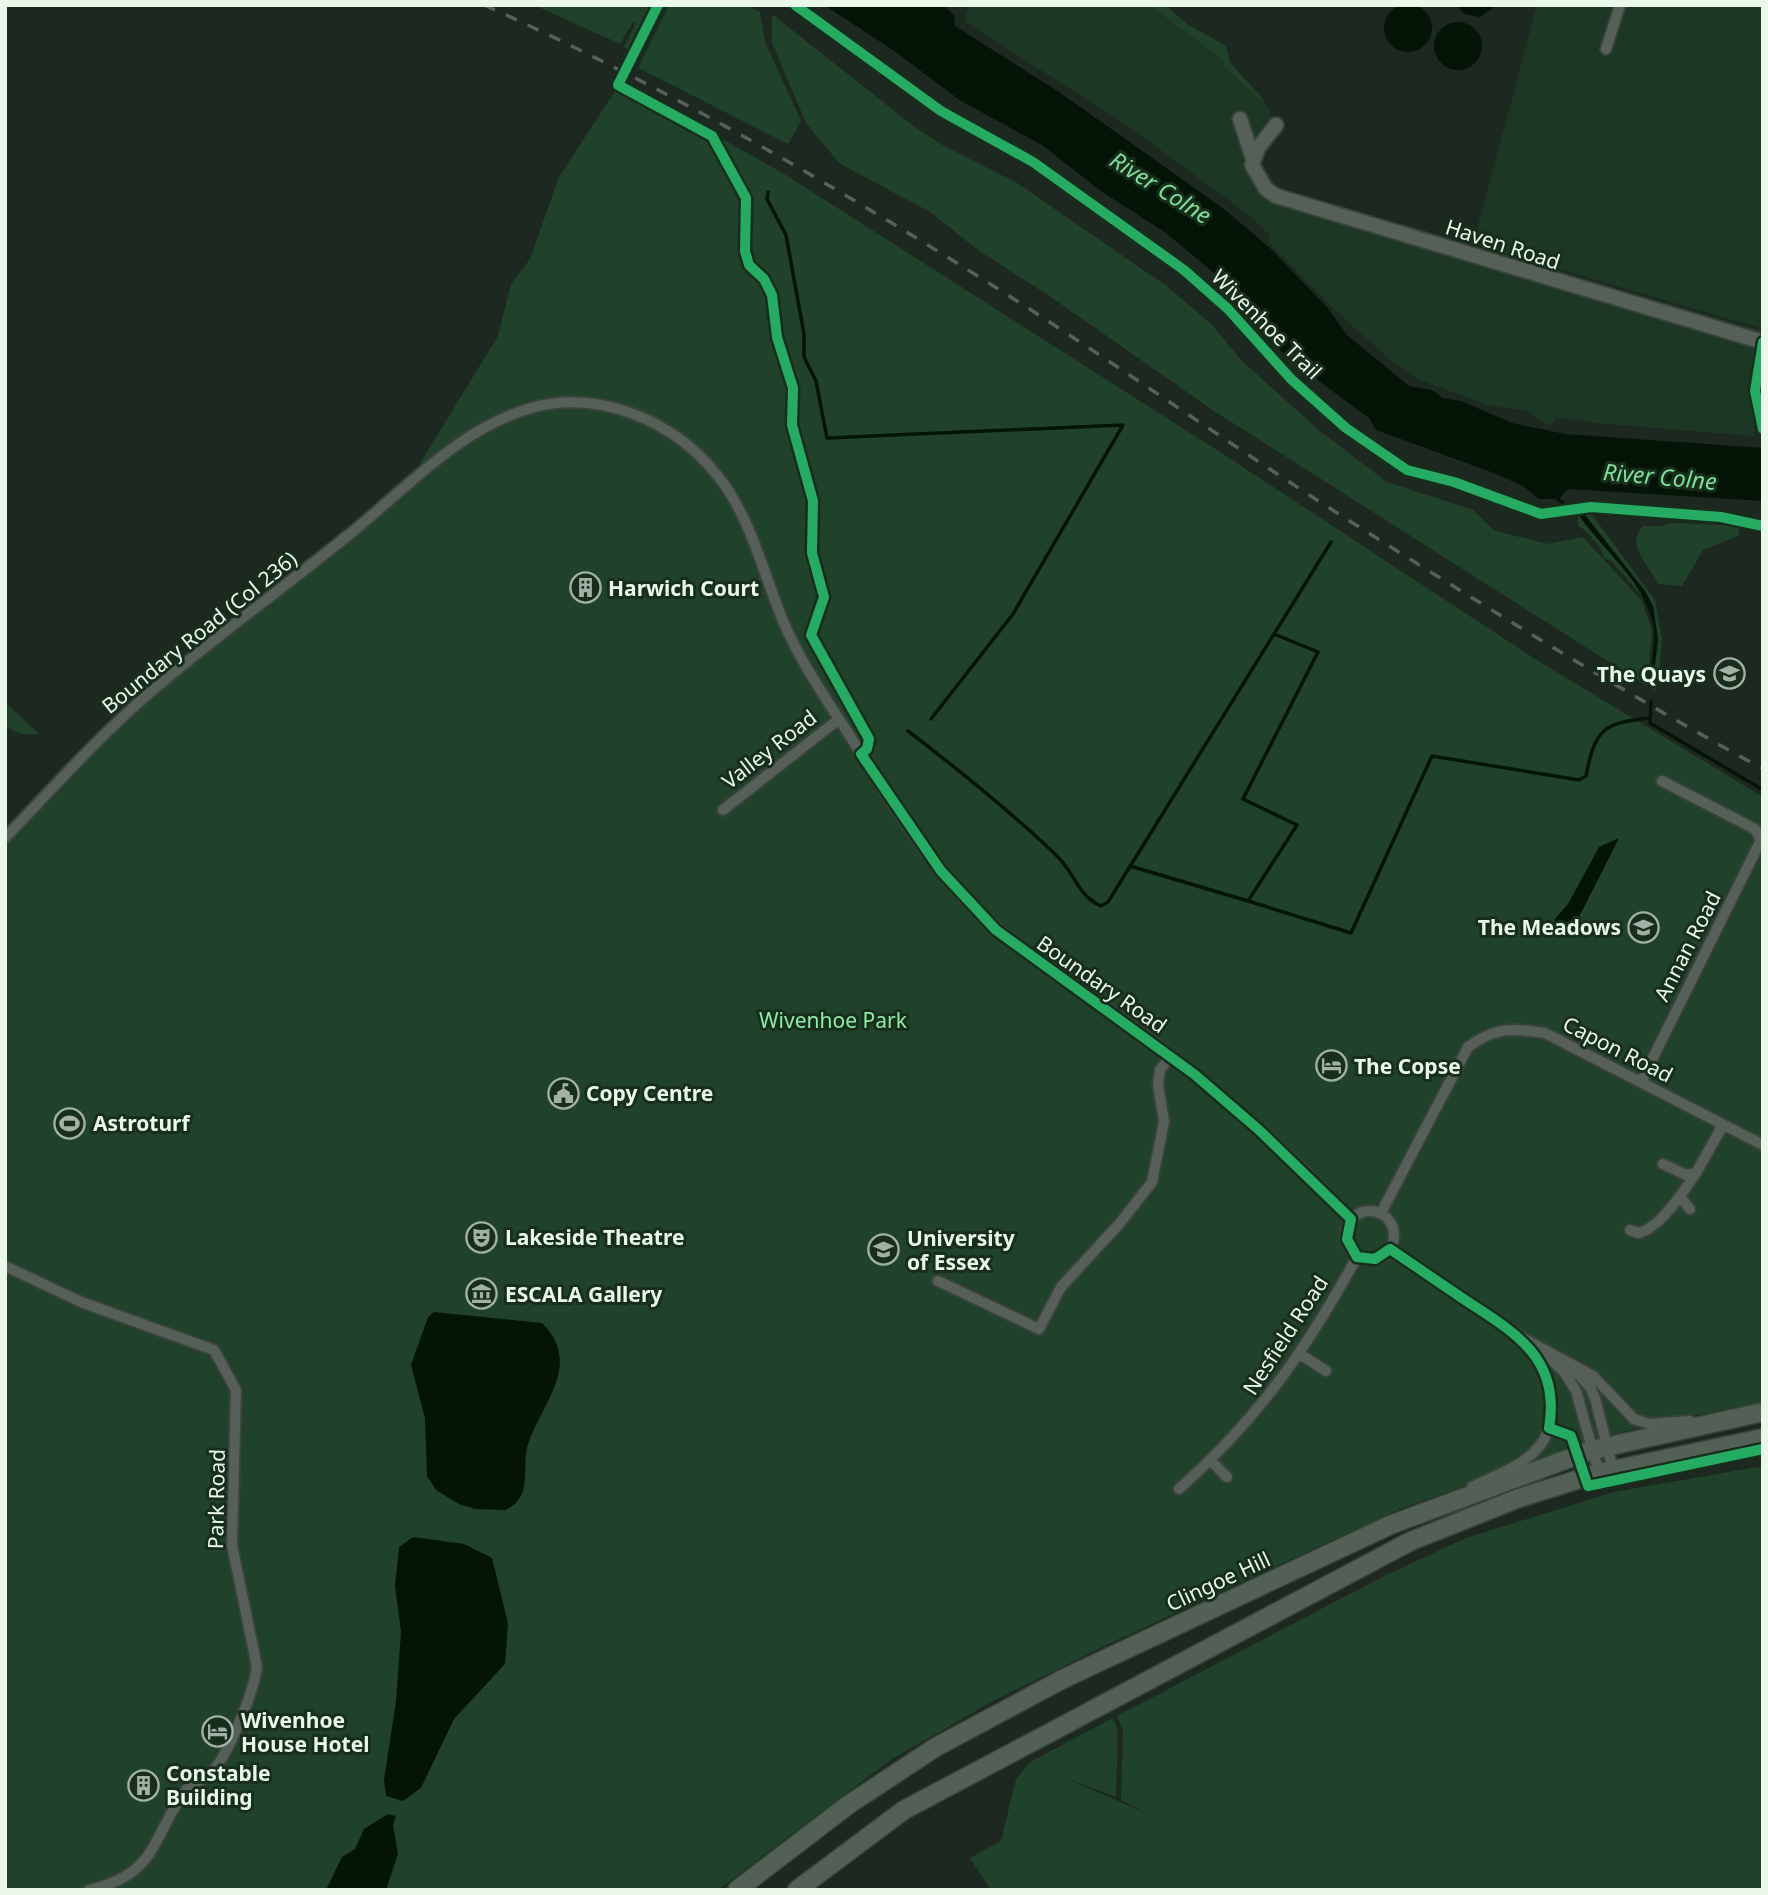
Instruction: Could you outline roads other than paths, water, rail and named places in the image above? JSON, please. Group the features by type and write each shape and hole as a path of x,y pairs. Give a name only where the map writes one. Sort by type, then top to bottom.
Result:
{"main road":[{"name":"Clingoe Hill","path":"737,1890 848,1805 936,1747 1063,1679 1406,1518 1600,1448 1735,1416 1763,1412"},
{"path":"797,1890 904,1810 1411,1541 1518,1498 1606,1472 1763,1438"}],"street":[{"path":"1606,49 1620,5"},
{"name":"Haven Road","path":"1240,119 1256,175 1276,196 1763,342"},
{"path":"1253,159 1276,125"},
{"path":"1763,342 1755,391 1763,429"},
{"name":"Boundary Road","path":"428,468 487,425 536,407 593,404 637,414 663,426 708,464 731,493 789,633 839,719 941,871 996,930 1170,1057 1259,1130 1351,1219"},
{"name":"Boundary Road (Col 236)","path":"5,838 89,750 151,691 351,533 428,468"},
{"name":"Valley Road","path":"723,810 839,719"},
{"name":"Annan Road","path":"1641,1082 1760,844 1761,835 1755,829 1662,781"},
{"name":"Capon Road","path":"1381,1213 1468,1047 1487,1034 1506,1030 1545,1033 1763,1146"},
{"path":"938,1281 1039,1329 1061,1287 1121,1223 1152,1182 1164,1122 1160,1070 1170,1057"},
{"path":"1422,1107 1433,1112"},
{"path":"1630,1230 1638,1233 1647,1230 1680,1197 1723,1125"},
{"path":"1663,1164 1686,1175 1696,1173"},
{"path":"1680,1197 1690,1209"},
{"path":"1366,1211 1381,1213 1392,1226 1394,1237 1390,1249 1375,1259 1357,1257 1347,1239 1351,1219 1366,1211"},
{"path":"1390,1249 1521,1337 1557,1354 1593,1376 1626,1412 1642,1423 1735,1416"},
{"name":"Nesfield Road","path":"1179,1489 1251,1420 1300,1354 1357,1257"},
{"name":"Park Road","path":"5,1266 81,1302 214,1350 236,1390 232,1545 257,1667 254,1688 223,1754 210,1775 188,1788 148,1859 125,1876 89,1890"},
{"path":"1406,1518 1518,1465 1541,1444 1549,1428 1552,1400 1539,1363 1521,1337"},
{"path":"1538,1347 1572,1384 1600,1448 1606,1472"},
{"path":"1300,1354 1326,1371"},
{"path":"1557,1354 1590,1387 1606,1472"},
{"path":"1211,1461 1227,1477"}],"water":[{"path":"1408,4 1425,11 1432,28 1425,45 1408,52 1391,45 1384,28 1391,11"},
{"name":"River Colne","path":"824,5 943,5 954,15 955,26 1059,92 1224,209 1271,249 1327,307 1347,335 1409,386 1432,390 1443,398 1461,401 1512,423 1565,434 1763,448 1763,501 1568,489 1559,499 1539,499 1523,486 1491,472 1376,430 1369,418 1289,359 1277,347 1245,299 1166,233 1101,191 1042,145 961,101 893,50"},
{"path":"1456,5 1497,5 1480,17 1464,14"},
{"path":"1458,22 1467,23 1475,29 1481,37 1481,55 1475,63 1467,69 1458,70 1449,69 1441,63 1435,55 1434,46 1435,37 1441,29 1449,23"},
{"path":"1581,510 1645,591 1653,606 1658,639 1652,689 1654,633 1648,608 1631,579 1578,514"},
{"path":"1619,838 1576,923 1569,927 1554,920 1568,904 1599,847"},
{"path":"434,1312 542,1323 554,1339 559,1354 555,1386 527,1448 523,1491 514,1505 505,1510 475,1509 459,1504 436,1490 427,1476 425,1418 411,1365 428,1317"},
{"path":"413,1537 464,1544 492,1558 508,1623 505,1664 454,1719 421,1788 403,1801 386,1796 384,1780 396,1701 401,1632 395,1586 399,1547"},
{"path":"388,1814 396,1816 393,1825 398,1854 386,1890 326,1890 342,1857 355,1849 364,1829"}],"waterway":[{"path":"768,192 767,199 786,235 804,334 804,357 816,381 827,438 1123,425 1013,614 931,719"},
{"path":"1554,496 1563,503"},
{"path":"1576,508 1582,515"},
{"path":"908,731 1038,838 1063,862 1086,896 1101,906 1108,902 1331,542"},
{"path":"1274,634 1318,652 1243,799 1297,825 1248,901 1351,933 1432,756 1579,780 1586,776 1593,748 1604,731 1621,723 1650,718"},
{"path":"1651,702 1650,723 1763,790"},
{"path":"1130,866 1248,901"}],"railway":[{"path":"484,5 610,65 796,166 1023,305 1448,583 1604,678 1763,769"}],"place":[{"name":"Harwich Court","path":"585,588"},
{"name":"The Quays","path":"1729,674"},
{"name":"The Meadows","path":"1644,927"},
{"name":"The Copse","path":"1331,1066"},
{"name":"Copy Centre","path":"563,1093"},
{"name":"Astroturf","path":"70,1123"},
{"name":"Lakeside Theatre","path":"482,1237"},
{"name":"University of Essex","path":"884,1250"},
{"name":"ESCALA Gallery","path":"482,1294"},
{"name":"Wivenhoe House Hotel","path":"218,1732"},
{"name":"Constable Building","path":"143,1785"}],"park label":[{"name":"Wivenhoe Park","path":"833,1020"}]}
